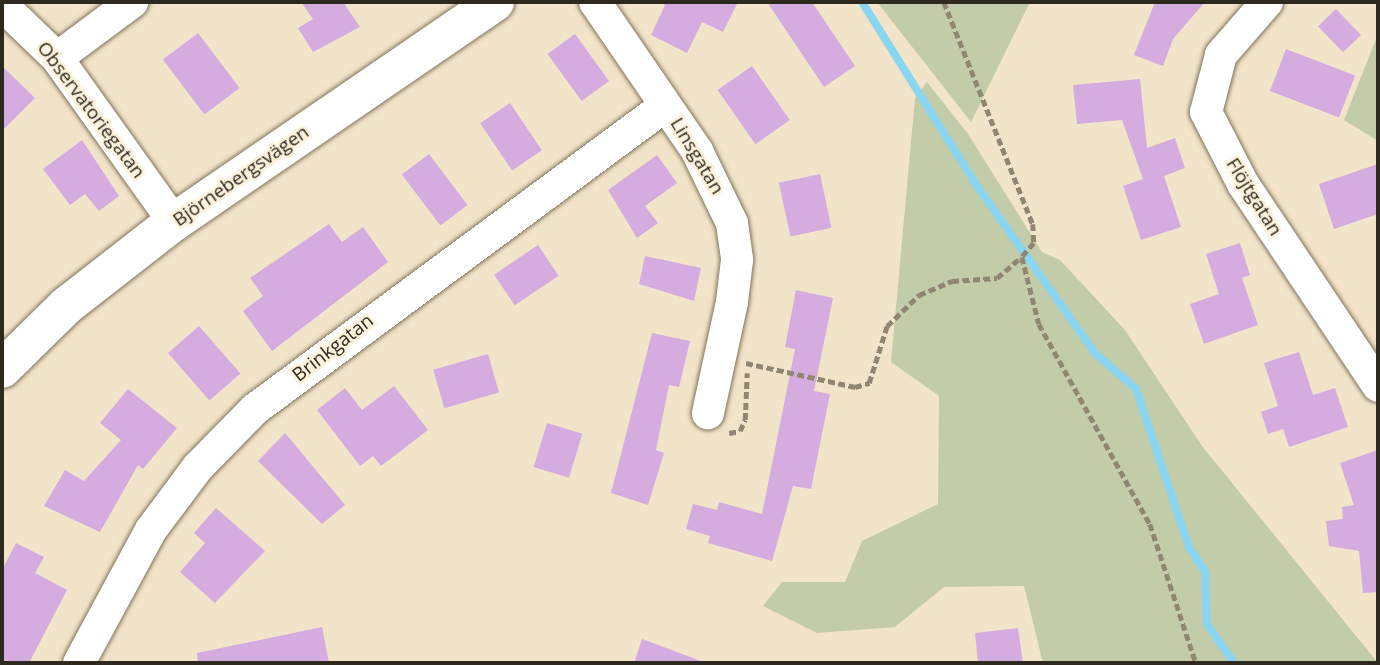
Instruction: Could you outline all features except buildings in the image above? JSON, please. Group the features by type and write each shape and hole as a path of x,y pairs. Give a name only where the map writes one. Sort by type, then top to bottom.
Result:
{"street":[{"path":"57,58 132,2"},
{"name":"Björnebergsvägen","path":"2,369 66,306 174,222 495,2"},
{"name":"Linsgatan","path":"595,2 719,188 732,223 737,260 732,302 708,413"},
{"name":"Flöjtgatan","path":"1267,2 1221,55 1206,112 1242,184 1378,386"},
{"name":"Observatoriegatan","path":"2,5 57,58 174,222"},
{"name":"Brinkgatan","path":"79,663 151,530 198,467 255,410 665,106"}],"path":[{"path":"738,361 855,387 869,383 887,326 919,295 952,281 997,278 1034,243 1033,224 944,2"},
{"path":"1022,257 1039,324 1150,524 1196,663"}],"green space":[{"path":"877,2 1030,2 971,122"},
{"path":"1378,34 1378,141 1344,120"},
{"path":"927,82 968,134 1042,252 1060,260 1125,330 1202,446 1378,663 1043,663 1024,586 944,587 895,627 817,633 763,606 782,582 845,582 862,541 938,504 939,396 891,362 915,98"}],"waterway":[{"path":"862,2 977,186 1094,352 1136,389 1189,547 1205,572 1207,624 1234,663"}]}
